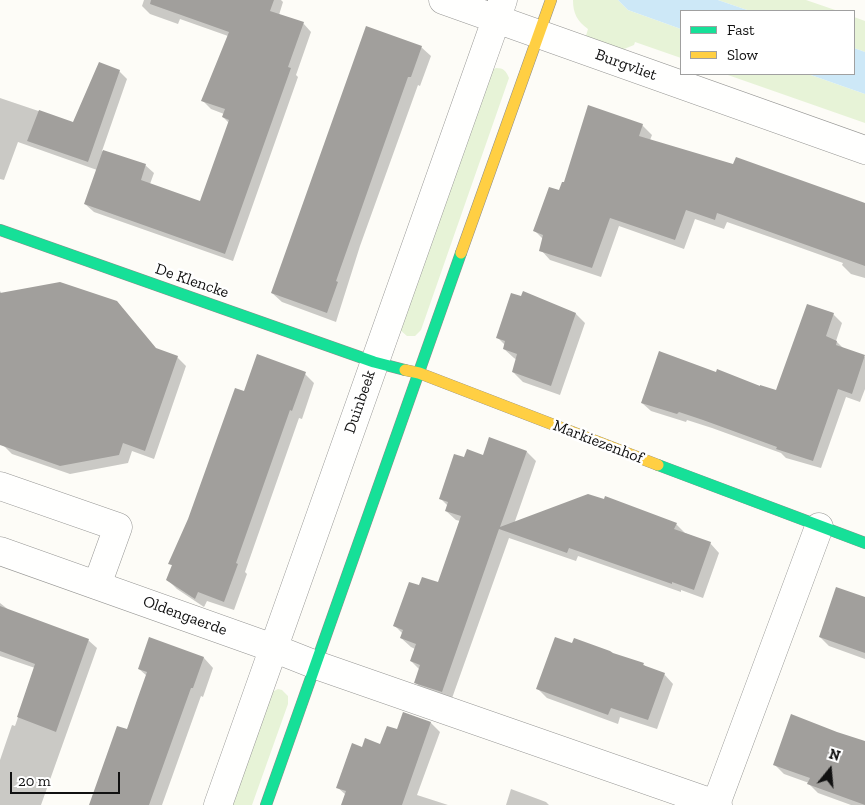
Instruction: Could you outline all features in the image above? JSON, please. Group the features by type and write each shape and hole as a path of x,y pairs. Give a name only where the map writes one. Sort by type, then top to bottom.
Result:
{"street":[{"name":"Burgvliet","path":"444,0 500,9 539,34 865,150"},
{"path":"266,805 551,0"},
{"name":"Duinbeek","path":"218,805 500,9"},
{"name":"De Klencke","path":"0,230 374,362"},
{"name":"Markiezenhof","path":"374,362 419,373 865,543"},
{"path":"0,486 118,528 97,585"},
{"path":"274,648 316,665 717,805 819,527"},
{"name":"Oldengaerde","path":"0,551 274,648"}],"green space":[{"path":"573,0 618,0 628,10 680,29 680,58 635,42 634,45 619,51 585,39 588,29 576,16"},
{"path":"718,0 806,0 835,10 747,10"},
{"path":"855,17 865,21 865,52 855,48"},
{"path":"496,68 504,70 509,78 421,330 415,336 407,336 400,330 491,70"},
{"path":"728,75 811,75 865,94 865,123"},
{"path":"278,689 288,696 288,704 252,805 229,805 270,693"}],"water":[{"path":"618,0 718,0 747,10 680,10 680,29 628,10"},
{"path":"855,48 865,52 865,94 811,75 855,75"}],"building":[{"path":"151,0 274,0 270,11 304,22 288,67 291,68 225,254 84,204 103,150 146,164 141,180 200,201 229,120 222,117 225,109 201,101 229,32 150,4"},
{"path":"366,26 422,46 411,77 408,77 336,281 338,282 327,313 271,293"},
{"path":"99,62 120,70 88,162 27,141 39,110 73,122"},
{"path":"588,105 643,124 639,136 733,164 736,157 865,203 865,266 717,213 715,220 686,210 675,240 610,218 592,268 539,251 543,235 533,231 549,187 559,190 562,182 564,182"},
{"path":"60,282 117,301 156,348 178,356 145,451 123,443 119,455 60,466 0,445 0,293"},
{"path":"523,291 576,313 551,386 512,372 517,354 503,349 505,341 496,338 511,293 521,296"},
{"path":"807,304 834,313 826,336 837,341 836,345 865,355 852,394 838,389 813,461 776,449 777,447 703,420 641,403 659,351 716,372 717,369 760,386 776,390"},
{"path":"257,354 306,372 292,411 290,410 224,602 198,592 195,599 166,580 172,565 168,564 188,519 235,388 244,391"},
{"path":"489,437 527,451 500,527 588,494 604,499 605,496 677,523 674,529 711,542 694,590 569,548 567,553 499,529 442,692 414,683 420,665 410,661 416,644 400,638 403,630 393,626 409,582 419,585 422,577 438,582 461,516 445,511 448,502 439,499 454,454 464,457 467,449 483,455"},
{"path":"836,587 865,597 865,653 819,637"},
{"path":"0,606 89,639 56,732 17,717 35,664 0,651"},
{"path":"149,637 204,657 193,688 191,688 149,805 89,805 117,726 127,729 147,672 138,669"},
{"path":"555,637 572,643 574,638 644,663 643,665 665,673 648,720 611,708 608,715 536,689"},
{"path":"403,712 431,722 402,805 341,805 346,791 336,788 352,743 362,747 365,738 380,744 387,726 397,729"},
{"path":"791,714 865,741 865,805 807,784 810,778 773,765"}],"traffic: fast":[{"path":"0,230 374,362 405,370"},
{"path":"266,805 461,253"},
{"path":"658,465 865,543"}],"traffic: slow":[{"path":"461,253 551,0"},
{"path":"405,370 419,373 658,465"}]}
